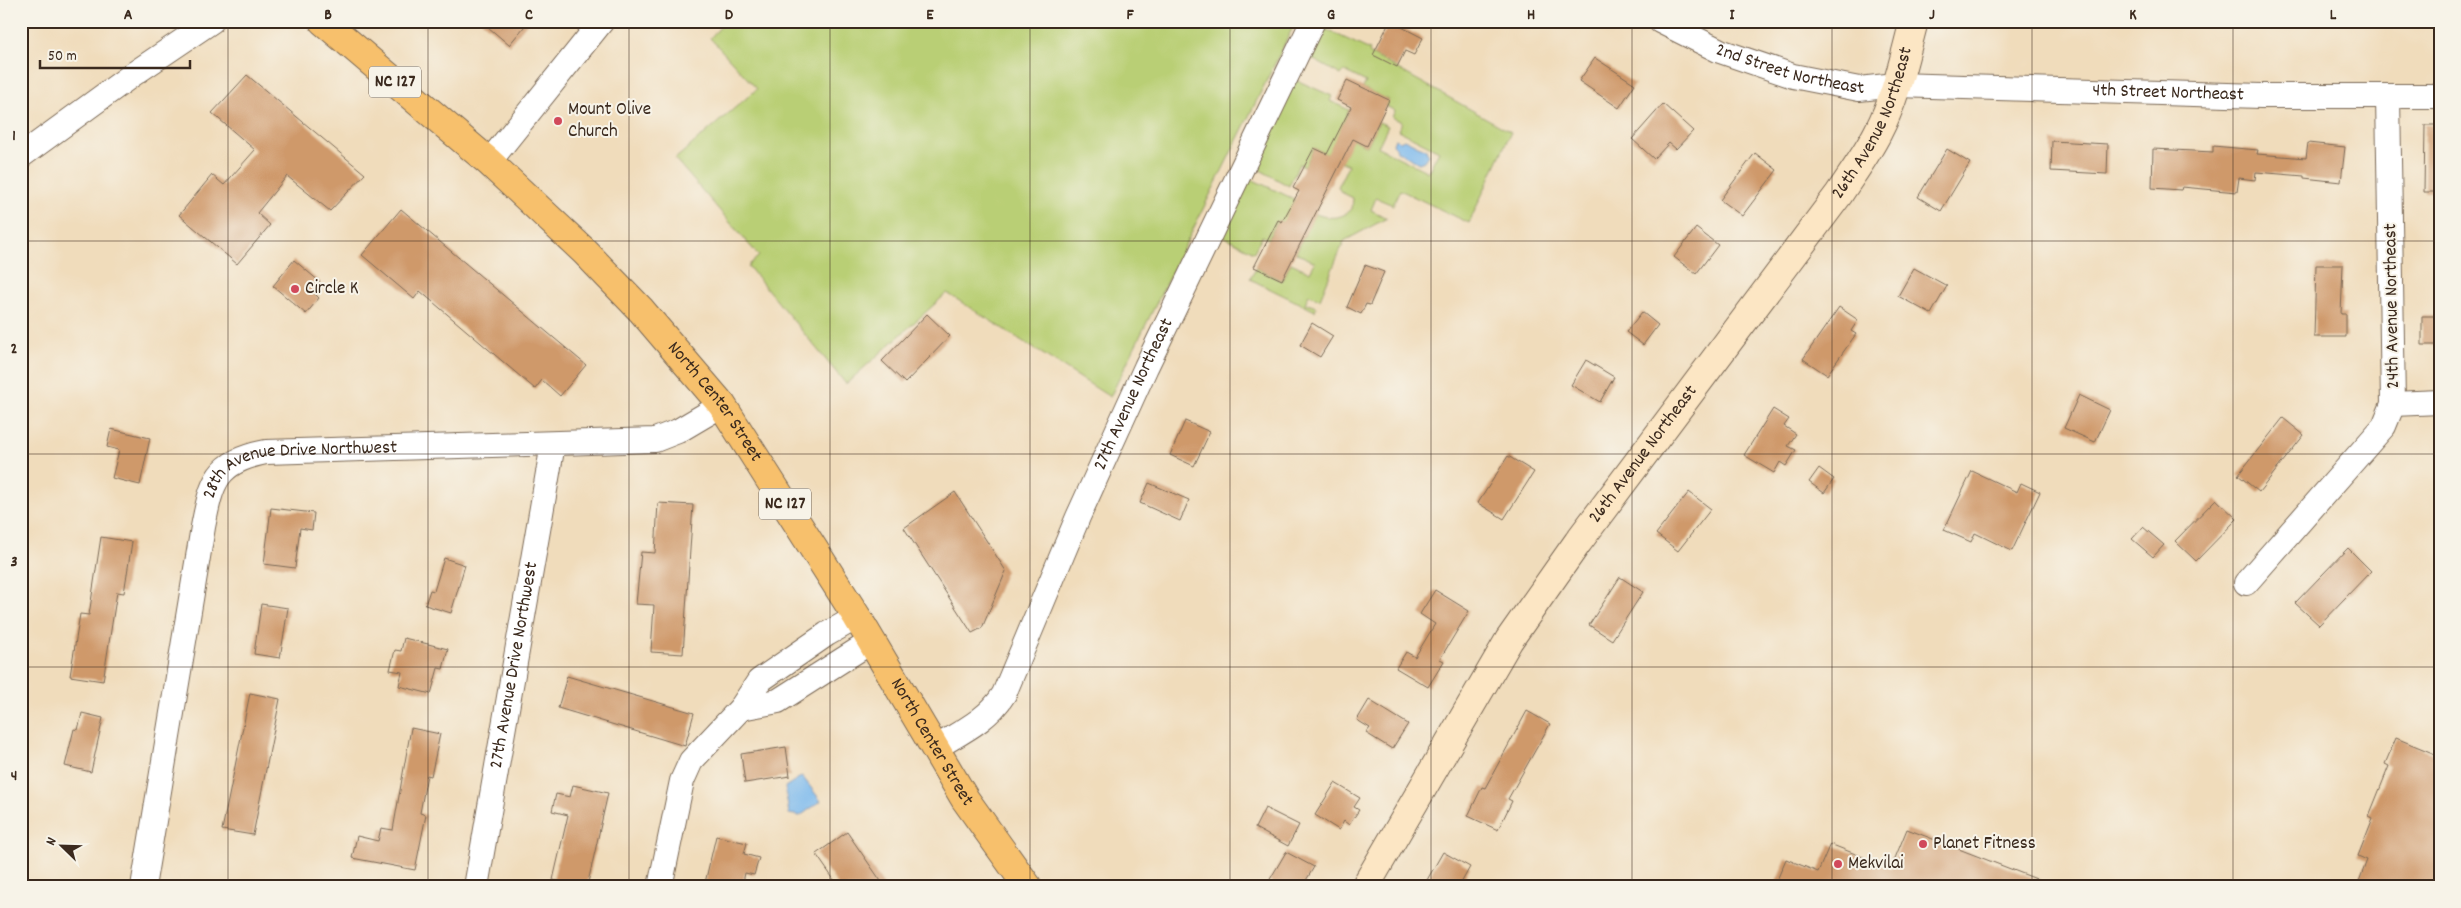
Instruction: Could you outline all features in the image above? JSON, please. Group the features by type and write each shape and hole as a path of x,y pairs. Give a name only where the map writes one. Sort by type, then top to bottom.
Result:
{"main road":[{"name":"North Center Street","path":"323,21 489,162 591,258 641,310 722,405 872,641 970,806 1028,887"}],"street":[{"path":"21,156 132,75 212,21"},
{"path":"489,162 602,21"},
{"name":"27th Avenue Northeast","path":"935,748 985,717 996,707 1004,694 1078,517 1146,367 1313,21"},
{"name":"2nd Street Northeast","path":"1660,21 1720,51 1794,76 1859,89 1896,85"},
{"name":"26th Avenue Northeast","path":"1365,887 1509,640 1584,534 1839,194 1878,132 1896,85 1914,21"},
{"name":"4th Street Northeast","path":"1896,85 2098,92 2440,96"},
{"name":"24th Avenue Northeast","path":"2246,583 2384,426 2393,404 2388,96"},
{"path":"2393,404 2440,402"},
{"name":"28th Avenue Drive Northwest","path":"144,887 202,527 208,502 218,476 226,467 244,456 266,452 655,440 678,431 722,405"},
{"name":"27th Avenue Drive Northwest","path":"476,887 553,444"},
{"path":"660,887 682,782 687,768 695,756 741,708 759,681 827,634 857,617"},
{"path":"741,708 778,701 872,641"},
{"path":"759,681 778,701"}],"green space":[{"path":"726,21 1296,21 1110,397 947,293 846,384 748,266 759,256 675,159 757,89 710,38"},
{"path":"1323,28 1370,50 1369,53 1511,132 1469,223 1400,190 1393,205 1376,198 1371,210 1387,218 1344,241 1320,299 1309,295 1305,303 1316,307 1315,311 1250,279 1256,268 1282,281 1291,263 1310,272 1315,262 1296,253 1305,234 1278,220 1268,239 1262,236 1254,252 1221,235 1249,178 1294,199 1293,202 1322,216 1338,217 1352,209 1353,198 1341,192 1338,187 1348,165 1314,148 1305,166 1299,164 1289,186 1253,166 1296,80 1332,96 1330,101 1349,110 1339,132 1367,146 1379,122 1388,126 1378,147 1428,172 1439,151 1398,130 1402,122 1392,117 1395,111 1386,106 1389,100 1363,88 1366,82 1344,71 1341,75 1307,56"}],"water":[{"path":"1395,139 1400,141 1404,139 1426,150 1428,155 1424,161 1419,163 1397,151 1393,144"},
{"path":"802,776 821,801 800,816 789,814 785,787"}],"building":[{"path":"481,21 529,21 509,45"},
{"path":"1390,21 1423,38 1414,55 1405,51 1397,67 1373,55"},
{"path":"1595,58 1635,84 1619,108 1579,81"},
{"path":"247,75 365,174 330,211 287,176 257,213 270,225 237,264 179,215 212,175 224,185 255,150 212,113"},
{"path":"1347,80 1389,100 1367,146 1353,139 1282,280 1254,267 1278,220 1282,222 1299,191 1293,188 1314,148 1327,154 1351,107 1337,100"},
{"path":"1663,104 1693,131 1676,149 1669,143 1654,159 1632,139"},
{"path":"2425,125 2440,125 2440,192 2424,192"},
{"path":"2052,141 2108,144 2107,174 2051,171"},
{"path":"2308,143 2345,147 2341,182 2304,178 2304,176 2256,172 2255,180 2239,178 2237,192 2182,187 2181,190 2152,188 2153,149 2213,152 2213,146 2258,150 2257,154 2306,158"},
{"path":"1947,149 1970,163 1941,211 1918,197"},
{"path":"1755,153 1777,170 1742,216 1720,200"},
{"path":"401,209 586,365 560,396 542,380 535,389 420,291 414,299 362,255"},
{"path":"1696,228 1718,245 1696,274 1674,257"},
{"name":"Circle K","path":"294,260 320,282 312,291 319,298 306,314 273,286"},
{"path":"1365,265 1384,272 1370,305 1366,304 1361,314 1347,307"},
{"path":"2316,265 2343,265 2341,314 2346,314 2346,337 2314,337"},
{"path":"1914,268 1947,286 1931,314 1898,296"},
{"path":"1839,307 1858,320 1851,331 1856,334 1827,375 1803,359"},
{"path":"1642,312 1658,325 1643,345 1626,332"},
{"path":"927,314 950,336 905,383 882,361"},
{"path":"2422,316 2440,316 2440,345 2422,345"},
{"path":"1312,323 1333,336 1320,357 1300,345"},
{"path":"1586,360 1614,377 1600,402 1571,385"},
{"path":"2079,395 2110,410 2095,442 2064,428"},
{"path":"1773,409 1789,419 1784,426 1796,434 1788,446 1796,450 1786,466 1780,462 1774,473 1744,455"},
{"path":"2283,418 2304,435 2259,492 2238,475"},
{"path":"1185,421 1210,432 1194,466 1170,455"},
{"path":"111,429 150,438 140,485 112,478 119,450 107,447"},
{"path":"1508,456 1534,472 1504,519 1478,503"},
{"path":"1819,468 1834,479 1824,493 1809,482"},
{"path":"1972,471 2017,492 2021,483 2040,492 2012,551 1975,533 1971,542 1944,530"},
{"path":"1149,483 1189,500 1180,521 1140,503"},
{"path":"955,492 1006,571 982,628 972,633 904,528"},
{"path":"1689,492 1711,509 1678,551 1656,534"},
{"path":"2216,499 2237,519 2196,561 2175,541"},
{"path":"658,503 693,505 683,654 651,652 654,605 636,604 641,552 655,553"},
{"path":"271,508 314,513 312,530 300,528 295,568 264,564"},
{"path":"2143,527 2164,545 2153,557 2132,539"},
{"path":"101,537 132,542 124,593 117,592 103,681 70,676 80,614 89,615"},
{"path":"2348,548 2371,571 2319,625 2295,603"},
{"path":"444,558 465,565 451,613 425,605 430,590 434,591"},
{"path":"1620,577 1643,592 1612,640 1589,625"},
{"path":"1435,590 1469,611 1440,659 1444,661 1428,687 1396,668 1406,652 1415,657 1435,624 1420,614"},
{"path":"261,604 288,608 280,658 254,654"},
{"path":"404,638 448,649 443,669 438,668 431,694 399,686 402,672 390,670 395,650 401,651"},
{"path":"567,676 694,713 685,746 558,708"},
{"path":"250,693 280,699 253,835 222,830"},
{"path":"1369,700 1408,724 1392,749 1366,733 1370,728 1357,720"},
{"path":"1527,711 1550,724 1508,799 1512,801 1498,830 1468,816 1482,787 1485,788"},
{"path":"82,713 103,718 91,772 65,766 74,729 78,730"},
{"path":"411,728 440,734 431,776 427,775 420,813 426,815 415,870 352,858 357,836 378,841 381,828 393,830"},
{"path":"2396,738 2440,756 2440,887 2357,887 2367,860 2358,856 2373,818 2369,816 2389,766 2385,764"},
{"path":"786,747 790,776 745,783 741,754"},
{"path":"1335,783 1360,798 1354,807 1359,810 1349,825 1344,821 1339,830 1315,815"},
{"path":"573,785 608,793 587,887 553,880 568,815 552,811 556,794 570,797"},
{"path":"1265,808 1299,825 1288,846 1255,828"},
{"path":"1907,829 2052,885 2051,887 1774,887 1786,859 1818,872 1830,844 1891,868"},
{"path":"847,832 885,887 839,887 816,854"},
{"path":"716,836 747,843 744,854 759,858 754,875 745,873 742,887 704,887"},
{"path":"1286,852 1314,867 1302,887 1270,887 1272,882 1269,881"},
{"path":"1443,852 1470,867 1459,887 1423,887"}],"place":[{"name":"Mount Olive Church","path":"558,121"},
{"name":"Circle K","path":"295,289"},
{"name":"Planet Fitness","path":"1923,844"},
{"name":"Mekvilai","path":"1838,864"}]}
